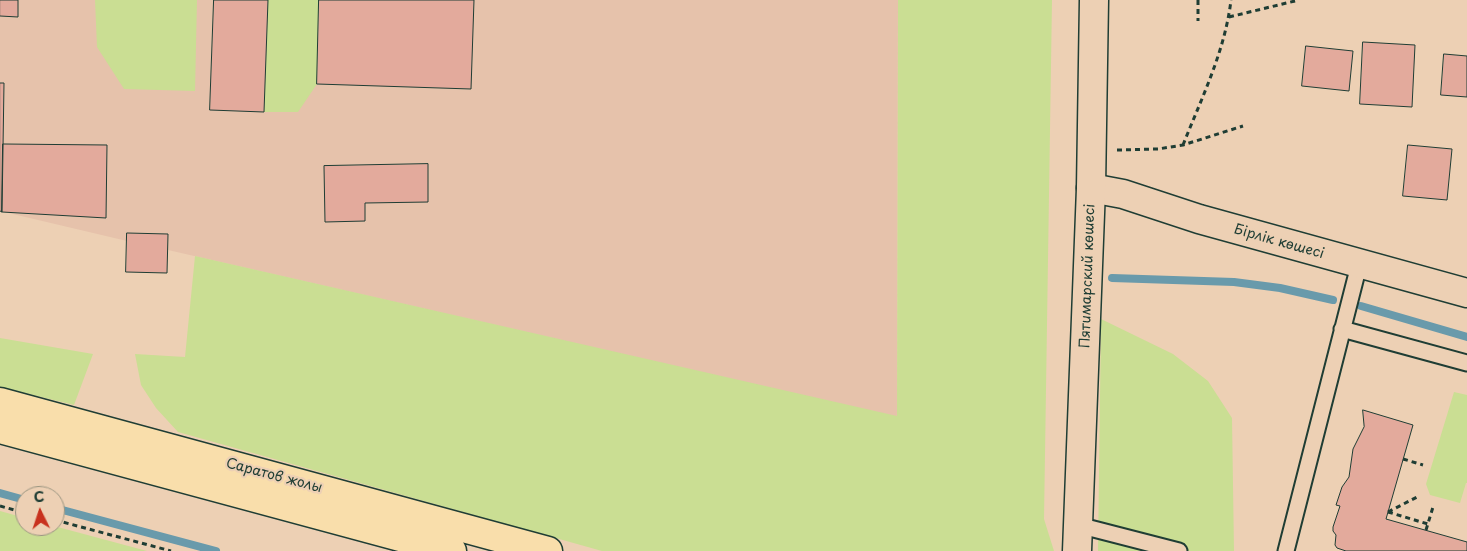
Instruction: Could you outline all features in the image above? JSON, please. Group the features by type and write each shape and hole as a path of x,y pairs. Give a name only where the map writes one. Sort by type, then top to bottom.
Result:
{"main road":[{"name":"Пятимарский көшесі","path":"1078,538 1091,188 1094,0"},
{"name":"Бірлік көшесі","path":"1091,188 1123,194 1198,219 1359,265 1467,293"},
{"name":"Саратов жолы","path":"0,402 548,551"},
{"name":"Саратов жолы","path":"0,429 452,551"}],"lane":[{"path":"1286,551 1359,265"},
{"path":"1342,329 1467,363"},
{"path":"1078,538 1179,551"}],"path":[{"path":"1198,0 1198,21"},
{"path":"1183,145 1220,53 1229,17 1230,0"},
{"path":"1229,17 1299,0"},
{"path":"1092,149 1134,150 1183,145 1243,126"},
{"path":"1403,459 1423,465"},
{"path":"1419,496 1388,512 1428,524"},
{"path":"0,506 15,510"},
{"path":"1426,530 1433,507"},
{"path":"65,523 172,551"}],"shaded area":[{"path":"0,0 898,0 897,417 168,250 168,234 127,233 127,241 0,211"}],"green space":[{"path":"95,0 197,0 195,91 124,89 97,47"},
{"path":"268,0 319,0 317,84 298,112 264,112"},
{"path":"898,0 1052,0 1044,519 1054,551 602,551 178,432 156,408 141,385 135,354 185,357 195,256 897,416"},
{"path":"1101,319 1173,354 1208,381 1232,418 1234,551 1098,551"},
{"path":"0,338 93,354 74,405 0,387"},
{"path":"1454,392 1467,395 1467,483 1460,503 1430,495 1426,484"},
{"path":"0,511 15,515 15,536 65,536 65,529 147,551 0,551"}],"building":[{"path":"0,0 18,0 18,17 0,16"},
{"path":"214,0 268,0 264,112 210,110"},
{"path":"319,0 474,0 471,89 317,84"},
{"path":"1363,42 1415,45 1412,107 1360,104"},
{"path":"1306,46 1353,51 1349,91 1302,86"},
{"path":"1444,54 1467,56 1467,97 1441,95"},
{"path":"0,83 4,83 2,212 0,211"},
{"path":"3,144 107,145 106,218 2,212"},
{"path":"1408,145 1452,149 1447,200 1403,196"},
{"path":"428,164 428,202 365,203 365,221 325,222 324,166"},
{"path":"127,233 168,234 167,273 126,272"},
{"path":"1363,410 1413,425 1386,519 1467,542 1467,551 1346,551 1337,548 1333,527 1340,506 1336,505 1342,487 1349,477 1353,449 1364,427"}],"waterway":[{"path":"1112,278 1234,282 1280,288 1333,300"},
{"path":"1361,306 1467,337"},
{"path":"0,493 15,497"},
{"path":"65,511 216,551"}]}
